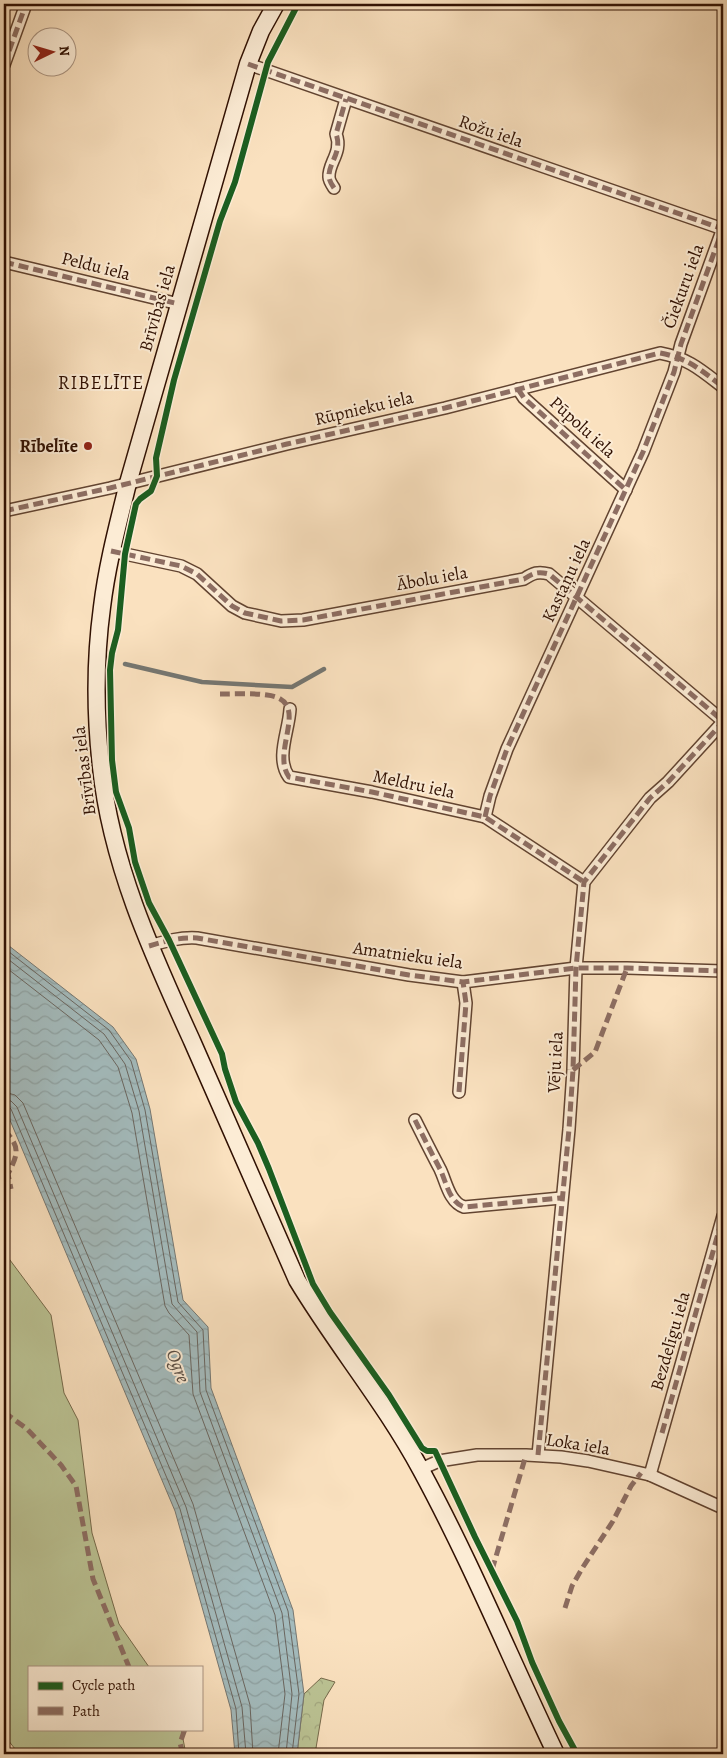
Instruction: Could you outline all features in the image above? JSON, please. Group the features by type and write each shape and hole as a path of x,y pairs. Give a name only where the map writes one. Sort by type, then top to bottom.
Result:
{"main road":[{"name":"Brīvības iela","path":"276,4 261,31 248,64 128,484 111,551 102,608 97,667 101,767 110,820 122,868 149,946 297,1280 316,1311 385,1409 421,1469 556,1754"}],"street":[{"path":"4,65 26,4"},
{"name":"Rožu iela","path":"248,64 723,228"},
{"path":"334,188 329,177 337,150 338,140 336,134 346,99"},
{"name":"Čiekuru iela","path":"677,356 723,228"},
{"name":"Peldu iela","path":"4,262 179,304"},
{"name":"Rūpnieku iela","path":"4,511 128,484 660,353 677,356 694,365 723,387"},
{"name":"Kastaņu iela","path":"485,817 490,796 507,748 626,490 674,372 677,356"},
{"name":"Pūpolu iela","path":"518,389 524,398 626,490"},
{"name":"Ābolu iela","path":"111,551 181,566 197,574 232,606 244,613 281,621 303,620 524,579 534,573 549,574 723,721"},
{"name":"Meldru iela","path":"290,709 283,761 285,771 289,777 372,792 485,817 584,882"},
{"path":"584,882 650,798 668,782 723,721"},
{"name":"Vēju iela","path":"538,1455 569,1129 576,968 584,882"},
{"name":"Amatnieku iela","path":"149,946 169,940 197,938 409,975 463,982 576,968 723,971"},
{"path":"459,1092 466,1003 463,982"},
{"path":"415,1120 441,1171 446,1185 459,1206 561,1198"},
{"name":"Bezdelīgu iela","path":"650,1475 723,1216"},
{"name":"Loka iela","path":"421,1469 439,1461 477,1455 538,1455 588,1461 650,1475 723,1508"}],"green space":[{"path":"4,1252 51,1315 64,1393 78,1420 92,1533 119,1624 148,1666 28,1666 28,1730 181,1730 186,1754 19,1754 4,1735"},
{"path":"321,1678 335,1682 324,1700 315,1754 297,1754 304,1694"}],"water":[{"name":"Ogre","path":"4,942 113,1027 136,1059 150,1109 183,1300 208,1327 211,1388 293,1610 304,1694 297,1754 235,1754 231,1710 175,1511 4,1106"}],"waterway":[{"path":"125,664 202,682 292,687 324,669"}],"marked path":[{"path":"4,65 26,4"},
{"path":"248,64 723,229"},
{"path":"334,188 329,172 337,152 338,140 336,134 346,99"},
{"path":"485,817 490,796 507,749 643,452 674,372 681,344 723,228"},
{"path":"4,262 179,304"},
{"path":"4,511 110,488 287,444 445,408 660,353 686,361 723,387"},
{"path":"518,389 524,398 626,490"},
{"path":"111,551 181,566 197,574 232,606 245,613 281,621 303,620 524,579 536,573 549,574 723,721"},
{"path":"220,694 267,695 280,699 287,706 289,716 284,766 289,777 372,792 485,817 584,882"},
{"path":"538,1455 569,1129 576,968 584,882 650,798 668,782 723,722"},
{"path":"149,946 167,941 197,938 409,975 463,982 576,968 723,971"},
{"path":"573,1070 595,1052 627,968"},
{"path":"459,1092 466,1003 463,982"},
{"path":"415,1120 440,1169 451,1196 464,1207 561,1198"},
{"path":"4,1130 13,1141 16,1151 16,1156 8,1174 11,1189"},
{"path":"662,1433 723,1216"},
{"path":"4,1412 27,1429 61,1465 76,1486 93,1579 129,1666"},
{"path":"492,1570 526,1455"},
{"path":"565,1608 572,1586 613,1521 631,1486 641,1473"},
{"path":"183,1754 180,1743 185,1730"}],"cycle path":[{"path":"298,4 268,62 235,182 220,221 174,380 156,458 157,476 151,491 136,504 125,554 118,630 110,670 112,760 116,792 129,828 135,862 149,903 169,940 222,1054 236,1102 258,1143 313,1284 330,1312 389,1395 422,1448 427,1451 435,1451 517,1621 532,1662 559,1721 577,1754"}],"place":[{"name":"Rībelīte","path":"88,446"}],"district":[{"name":"RIBELĪTE","path":"101,383"}]}
